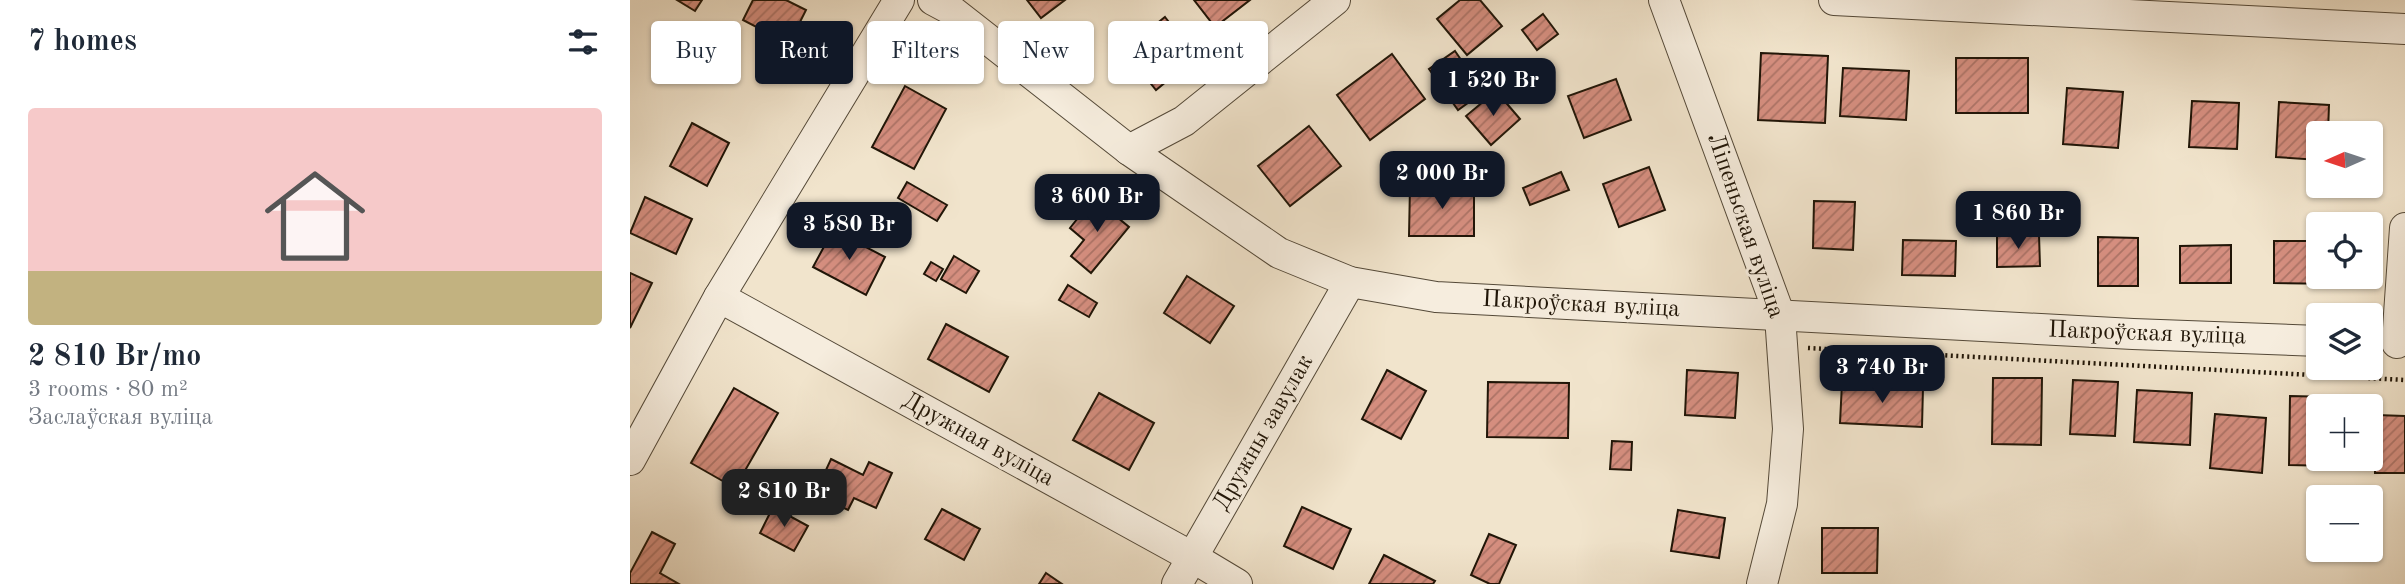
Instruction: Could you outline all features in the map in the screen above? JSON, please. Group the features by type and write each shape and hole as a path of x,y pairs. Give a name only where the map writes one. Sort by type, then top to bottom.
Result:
{"street":[{"path":"630,460 719,297 899,0"},
{"name":"Пакроўская вуліца","path":"933,0 948,8 1129,150 1279,253 1350,282 1436,297 2133,334 2306,341"},
{"path":"1129,150 1184,121 1335,0"},
{"name":"Ліпеньская вуліца","path":"1664,0 1780,316 1788,429 1782,504 1762,584"},
{"path":"1834,0 2405,29"},
{"path":"2391,343 2405,228"},
{"name":"Дружны завулак","path":"1177,584 1350,282"},
{"name":"Дружная вуліца","path":"719,297 1237,584"}],"path":[{"path":"1782,347 2405,380"}],"building":[{"path":"677,0 702,0 695,11"},
{"path":"753,0 786,0 806,10 800,21 755,21 755,26 743,20"},
{"path":"1027,0 1065,0 1041,18"},
{"path":"1194,0 1250,0 1223,21 1210,21"},
{"path":"1460,0 1480,0 1502,26 1467,55 1437,19"},
{"path":"1543,14 1558,34 1537,50 1522,30"},
{"path":"1455,51 1483,92 1458,110 1429,69"},
{"path":"1761,53 1828,56 1825,123 1758,120"},
{"path":"1392,54 1425,99 1370,140 1337,95"},
{"path":"1956,58 2028,58 2028,113 1956,113"},
{"path":"1843,68 1909,71 1906,120 1840,116"},
{"path":"1616,79 1631,120 1584,138 1568,96"},
{"path":"1151,84 1163,84 1156,90"},
{"path":"905,86 946,109 914,169 872,147"},
{"path":"2067,88 2123,92 2118,148 2063,144"},
{"path":"1496,91 1520,119 1491,145 1466,116"},
{"path":"2192,101 2239,103 2237,149 2189,147"},
{"path":"2279,102 2329,105 2328,121 2306,121 2306,159 2276,157"},
{"path":"692,123 729,143 707,186 670,166"},
{"path":"1309,126 1341,166 1290,206 1258,166"},
{"path":"1649,167 1665,210 1619,227 1603,184"},
{"path":"1561,172 1569,190 1530,205 1523,188"},
{"path":"907,182 947,205 937,221 898,198"},
{"path":"1410,186 1474,187 1474,236 1409,236"},
{"path":"645,197 692,219 676,254 630,233"},
{"path":"1094,198 1129,227 1091,273 1071,256 1084,240 1070,228"},
{"path":"1814,201 1855,202 1853,250 1813,248"},
{"path":"833,230 885,257 866,295 813,267"},
{"path":"1997,235 2039,235 2040,266 1997,267"},
{"path":"2098,237 2138,238 2138,286 2098,286"},
{"path":"1903,240 1956,241 1955,276 1902,275"},
{"path":"2274,241 2306,241 2306,283 2274,283"},
{"path":"2231,245 2231,283 2180,283 2180,246"},
{"path":"954,256 979,271 966,293 941,279"},
{"path":"931,262 943,269 936,281 924,274"},
{"path":"630,273 652,283 630,328"},
{"path":"1187,276 1234,306 1210,343 1164,313"},
{"path":"1068,285 1097,303 1089,317 1059,300"},
{"path":"946,324 1008,357 989,392 928,359"},
{"path":"1387,370 1426,391 1401,439 1362,419"},
{"path":"1687,370 1738,373 1735,418 1685,415"},
{"path":"1993,378 2042,378 2041,445 1992,444"},
{"path":"2073,380 2118,382 2115,436 2070,434"},
{"path":"1488,382 1569,383 1568,438 1487,437"},
{"path":"1842,383 1923,387 1922,427 1840,423"},
{"path":"734,388 778,413 735,488 691,463"},
{"path":"2137,390 2192,393 2190,445 2134,442"},
{"path":"1099,393 1154,423 1129,470 1073,440"},
{"path":"2290,396 2306,396 2306,465 2289,465"},
{"path":"2215,414 2266,418 2262,473 2210,468"},
{"path":"2383,415 2405,416 2405,473 2375,473 2383,471"},
{"path":"1612,441 1632,442 1631,470 1610,469"},
{"path":"831,459 863,475 869,462 892,473 876,508 854,498 848,510 815,494"},
{"path":"773,507 808,526 794,551 760,533"},
{"path":"1302,507 1351,529 1333,569 1284,546"},
{"path":"942,509 980,529 964,560 925,539"},
{"path":"1678,510 1725,518 1719,558 1671,551"},
{"path":"1822,528 1878,528 1877,573 1822,573"},
{"path":"652,532 675,544 660,573 679,584 630,584 630,573"},
{"path":"1489,534 1516,545 1499,584 1490,584 1471,575"},
{"path":"1384,555 1435,581 1433,584 1369,584"},
{"path":"1046,573 1062,584 1039,584"}]}
